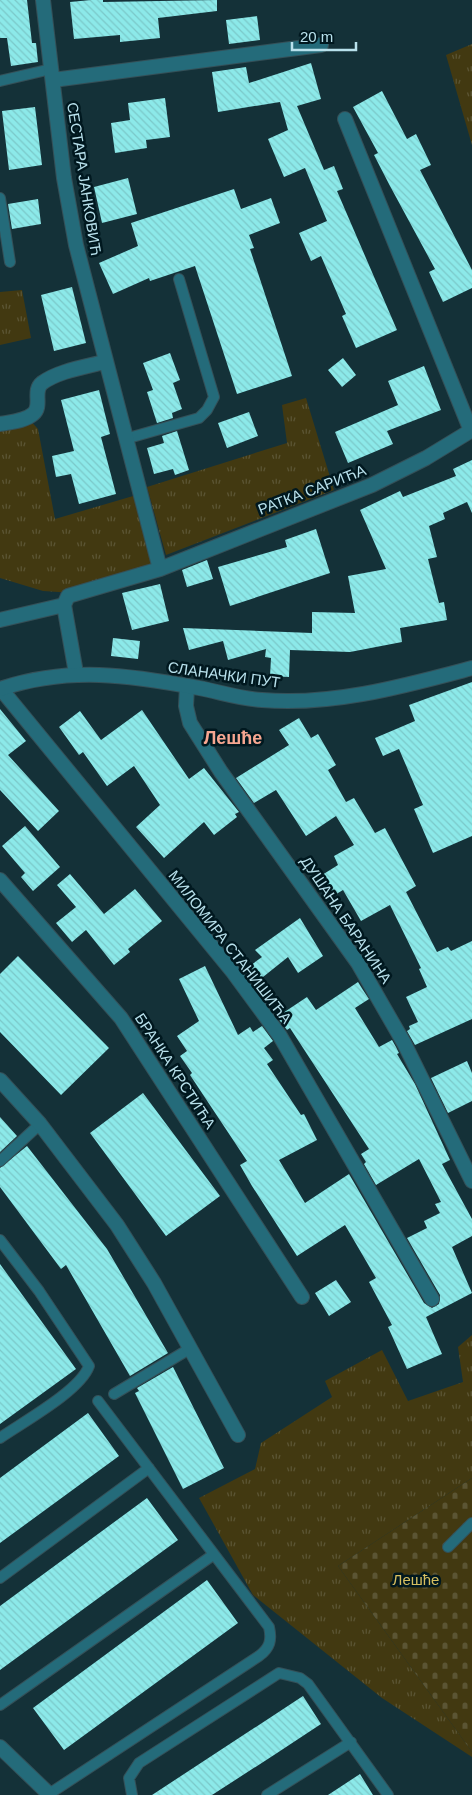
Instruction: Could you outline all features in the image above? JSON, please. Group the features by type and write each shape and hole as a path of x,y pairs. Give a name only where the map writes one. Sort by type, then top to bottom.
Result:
{"street":[{"name":"СЕСТАРА ЈАНКОВИЋ","path":"43,0 64,178 76,245 104,362 160,569"},
{"path":"52,75 321,45"},
{"name":"РАТКА САРИЋА","path":"64,605 68,596 74,593 160,569 372,485 426,458 472,430 345,119"},
{"path":"0,424 28,418 35,413 38,406 37,394 41,384 52,378 104,362"},
{"path":"0,620 64,605 76,674"},
{"name":"СЛАНАЧКИ ПУТ","path":"1,689 41,678 76,674 187,686 261,700 321,699 367,694 472,668"},
{"name":"ДУШАНА БАРАНИНА","path":"187,686 186,706 190,722 221,772 358,963 404,1043 472,1181"},
{"name":"МИЛОМИРА СТАНИШИЋА","path":"1,689 233,972 280,1036 432,1299"},
{"name":"БРАНКА КРСТИЋА","path":"0,880 121,1018 302,1296"},
{"path":"0,1080 40,1124 117,1225 191,1348 238,1435"},
{"path":"0,1747 50,1794"}],"lane":[{"path":"0,82 52,75"},
{"path":"0,198 10,262"},
{"path":"125,439 199,418 207,410 214,397 178,279"},
{"path":"0,1161 40,1124"},
{"path":"0,1240 39,1291 89,1366 86,1374 74,1387 0,1438"},
{"path":"114,1394 191,1348"},
{"path":"50,1794 264,1652 269,1645 271,1636 268,1627 98,1401"},
{"path":"0,1578 148,1468"},
{"path":"448,1547 472,1523"},
{"path":"0,1705 213,1555"},
{"path":"132,1795 129,1778 139,1763 279,1673 300,1678 308,1684 388,1795"},
{"path":"267,1795 351,1742"}],"green space":[{"path":"472,44 472,145 446,55"},
{"path":"22,290 31,338 0,345 0,292"},
{"path":"306,398 334,490 166,555 147,487 287,443 282,405"},
{"path":"28,418 38,429 55,519 140,494 160,569 74,593 43,591 0,578 0,424"},
{"path":"472,1335 472,1478 338,1566 472,1752 472,1757 382,1698 253,1595 199,1498 255,1469 261,1443 332,1397 325,1381 382,1350 408,1401 463,1382 458,1347"},
{"name":"Лешће","path":"472,1478 472,1752 338,1566"}],"building":[{"path":"0,0 27,0 32,43 36,43 38,62 11,66 7,38 0,38"},
{"path":"103,0 103,2 217,0 217,11 158,18 160,38 120,42 120,35 74,39 70,2"},
{"path":"257,16 260,40 229,44 226,20"},
{"path":"311,63 321,99 297,106 324,170 334,166 343,189 337,191 397,330 356,348 342,316 346,314 321,256 311,261 299,233 327,221 305,168 284,177 268,139 288,130 280,102 218,112 212,72 246,67 249,83"},
{"path":"382,91 407,139 416,134 431,165 420,170 472,270 472,288 443,302 429,272 435,269 374,155 378,153 353,107"},
{"path":"165,98 170,137 146,140 147,148 115,153 111,123 130,120 128,103"},
{"path":"35,107 42,165 9,170 2,111"},
{"path":"128,178 137,214 102,223 94,187"},
{"path":"234,189 241,209 271,198 280,223 249,235 254,248 250,249 292,376 237,394 195,266 150,281 149,278 113,294 99,263 138,246 131,223"},
{"path":"38,199 41,224 12,229 8,204"},
{"path":"72,287 86,343 54,351 41,295"},
{"path":"170,353 180,380 173,383 182,409 172,413 173,418 157,423 147,392 153,390 143,363"},
{"path":"343,358 356,375 342,387 328,370"},
{"path":"424,366 441,410 387,431 393,444 348,463 335,432 398,405 388,381"},
{"path":"99,390 110,434 101,437 116,494 79,504 71,474 56,477 52,456 74,451 61,400"},
{"path":"249,412 258,436 227,448 218,423"},
{"path":"177,431 189,470 175,475 173,469 154,474 147,448 164,443 162,436"},
{"path":"472,460 472,513 467,502 443,513 445,519 429,526 437,557 428,559 439,603 444,602 447,620 400,628 402,642 350,652 290,650 289,677 270,676 271,658 265,657 266,649 228,660 223,641 189,650 183,628 312,633 312,612 355,613 348,576 386,569 360,510 400,491 403,497 456,476 453,469"},
{"path":"316,529 330,573 230,606 218,567 287,547 285,540"},
{"path":"207,560 213,579 187,587 182,570"},
{"path":"160,584 169,621 132,630 122,593"},
{"path":"113,638 140,641 138,659 111,656"},
{"path":"472,682 472,836 433,853 414,809 423,805 399,749 383,756 375,738 415,721 409,705"},
{"path":"0,709 26,741 8,755 59,811 38,831 0,790"},
{"path":"142,710 189,779 204,768 239,812 235,814 237,817 214,835 204,822 164,858 136,827 160,805 134,766 107,786 83,752 79,755 59,727 80,711 101,740"},
{"path":"299,718 311,738 318,734 336,765 328,770 346,802 354,798 375,833 385,828 416,886 406,892 437,952 448,947 451,951 472,941 472,1019 415,1045 407,1031 410,1029 409,1026 418,1022 406,997 427,987 419,969 421,968 390,905 361,921 343,890 333,896 322,875 338,865 334,856 354,845 336,816 306,836 276,790 254,803 236,778 289,745 279,730"},
{"path":"25,826 60,867 33,891 21,877 25,873 2,846"},
{"path":"70,874 104,914 135,889 162,921 128,949 130,952 114,965 86,930 72,942 56,923 76,907 57,885"},
{"path":"300,918 323,956 298,973 288,957 258,981 247,968 262,957 255,950"},
{"path":"18,956 109,1048 61,1095 0,1032 0,974"},
{"path":"205,966 238,1035 250,1027 253,1032 262,1026 273,1041 264,1048 273,1060 267,1064 301,1115 304,1114 317,1140 279,1160 305,1203 349,1174 424,1303 432,1308 439,1304 440,1295 407,1238 427,1228 424,1221 440,1213 435,1204 441,1202 419,1159 376,1185 364,1164 366,1162 361,1154 369,1149 290,1028 287,1030 277,1017 307,997 316,1010 358,982 369,999 355,1008 379,1047 392,1040 396,1047 399,1053 397,1054 415,1084 450,1160 442,1164 472,1219 472,1236 452,1247 472,1293 426,1317 442,1354 407,1369 388,1327 392,1325 369,1282 376,1278 345,1225 297,1256 252,1186 240,1165 247,1161 190,1075 192,1073 180,1056 187,1051 177,1036 199,1021 179,979"},
{"path":"467,1061 472,1073 472,1101 448,1113 431,1078"},
{"path":"143,1093 220,1196 166,1236 90,1133"},
{"path":"0,1117 17,1136 0,1152"},
{"path":"27,1146 107,1249 168,1353 130,1376 66,1265 61,1269 0,1187 0,1168"},
{"path":"0,1264 76,1369 0,1424"},
{"path":"336,1280 351,1302 329,1316 315,1293"},
{"path":"173,1367 224,1468 183,1489 135,1393 139,1391 137,1388"},
{"path":"88,1413 119,1456 0,1543 0,1478"},
{"path":"147,1498 178,1540 0,1670 0,1606"},
{"path":"207,1580 238,1623 64,1750 33,1708"},
{"path":"303,1696 321,1724 274,1755 212,1795 152,1795"},
{"path":"360,1774 373,1795 328,1795"}],"district":[{"name":"Лешће","path":"233,738"}]}
